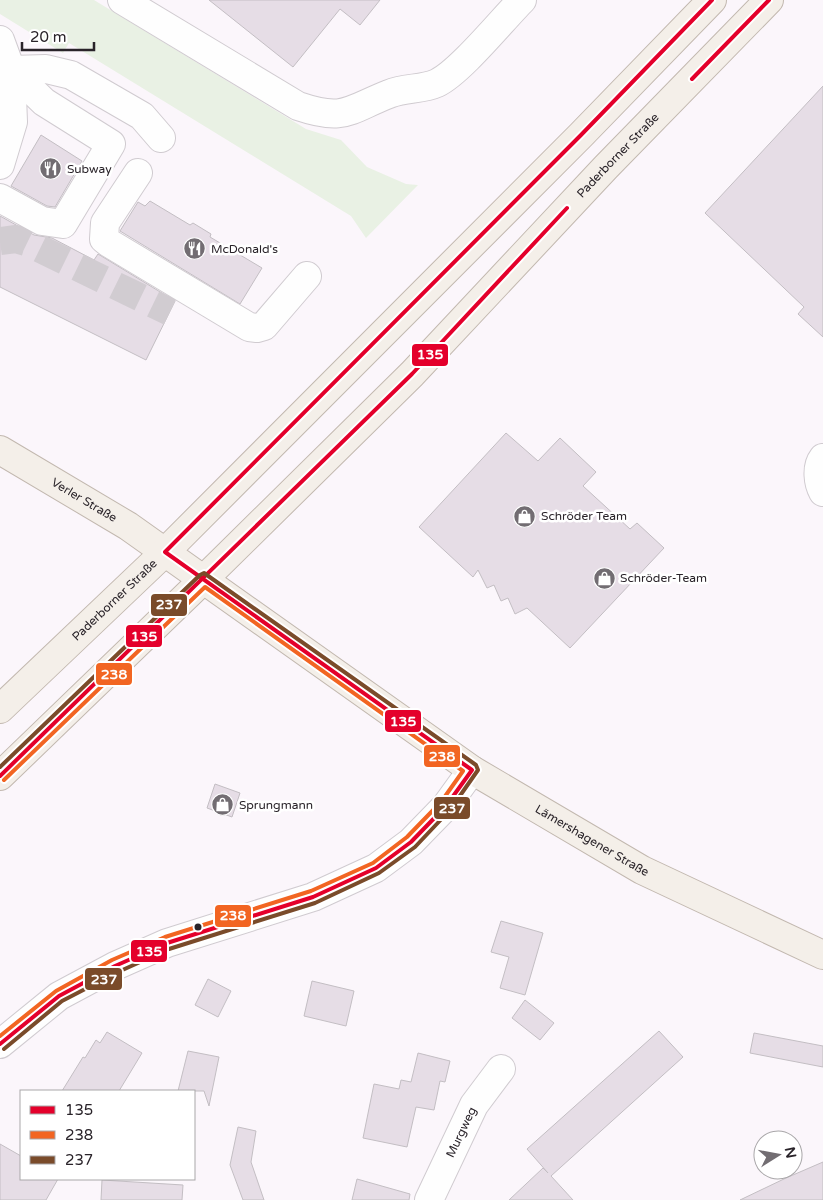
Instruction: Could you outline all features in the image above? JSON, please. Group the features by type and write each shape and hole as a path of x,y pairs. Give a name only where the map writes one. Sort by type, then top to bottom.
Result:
{"main road":[{"name":"Paderborner Straße","path":"0,709 165,552 581,135 712,0"},
{"name":"Paderborner Straße","path":"0,776 412,374 606,167 769,0"},
{"name":"Verler Straße","path":"0,450 128,526 204,579"},
{"name":"Lämershagener Straße","path":"204,579 472,770 642,870 823,955"}],"street":[{"path":"122,0 298,106 315,112 336,114 350,112 402,89 423,87 448,77 522,0"},
{"path":"0,40 12,70 13,122 0,165"},
{"path":"12,70 46,69 70,75 142,116 160,138"},
{"path":"0,198 42,221 63,224 111,144 44,102 12,70"},
{"path":"138,173 105,223 104,238 109,243 249,327 257,328 264,326 307,276"},
{"path":"823,458 820,462 819,475 819,484 823,492"},
{"path":"0,1044 59,996 115,966 167,943 313,897 376,868 411,842 446,806 472,770"},
{"name":"Murgweg","path":"430,1200 474,1105 501,1069"}],"shaded area":[{"path":"0,0 94,0 306,129 341,140 367,167 406,184 418,185 366,238 351,216 69,43 63,53 0,14"}],"building":[{"path":"209,0 380,0 360,25 340,9 293,67"},
{"path":"823,86 823,337 798,314 804,307 705,213"},
{"path":"41,135 82,161 55,207 47,206 11,186"},
{"path":"150,201 190,225 193,223 211,234 210,237 262,268 240,304 120,231 138,202 145,206"},
{"path":"0,216 34,235 52,238 94,260 98,254 175,301 146,360 0,287"},
{"path":"506,433 538,461 560,438 596,472 583,486 630,529 637,523 664,548 570,648 527,608 515,614 508,598 501,601 494,585 487,588 478,570 473,577 419,527"},
{"path":"215,784 240,793 232,817 207,808"},
{"path":"501,921 543,933 525,995 500,988 509,957 491,952"},
{"path":"208,979 231,991 218,1017 195,1005"},
{"path":"312,981 354,991 346,1026 304,1016"},
{"path":"525,1000 554,1023 540,1040 512,1018"},
{"path":"659,1031 683,1057 551,1176 573,1200 509,1200 543,1168 548,1173 527,1149"},
{"path":"107,1032 142,1053 120,1090 63,1090 96,1040 100,1043"},
{"path":"754,1033 823,1046 823,1067 750,1053"},
{"path":"188,1051 219,1057 209,1106 204,1091 178,1090"},
{"path":"418,1053 450,1061 445,1082 440,1081 434,1110 416,1107 407,1147 363,1138 374,1084 399,1089 401,1080 411,1082"},
{"path":"238,1127 256,1131 251,1162 264,1200 243,1200 230,1165"},
{"path":"0,1144 20,1155 20,1180 57,1180 46,1200 0,1200"},
{"path":"823,1162 823,1200 740,1200 782,1180 803,1180 803,1171"},
{"path":"357,1179 410,1194 409,1200 352,1200"},
{"path":"102,1180 183,1185 182,1200 101,1200"}],"tunnel":[{"path":"0,241 16,239 26,242 170,312"}],"transit line":[{"name":"135","path":"0,1044 59,996 115,966 167,943 313,897 376,868 411,842 446,806 472,770 165,552 581,135 712,0"},
{"name":"135","path":"692,79 769,0"},
{"name":"135","path":"0,776 412,374 567,208"},
{"name":"237","path":"0,767 204,573 476,765 478,770 450,810 415,847 379,873 315,903 169,949 118,972 62,1001 4,1049"},
{"name":"238","path":"0,1036 56,991 112,960 165,937 311,891 373,863 407,837 441,802 463,771 205,587 4,780"}],"place":[{"name":"Subway","path":"51,169"},
{"name":"McDonald's","path":"195,249"},
{"name":"Schröder Team","path":"525,516"},
{"name":"Schröder-Team","path":"604,578"},
{"name":"Sprungmann","path":"223,805"}]}
